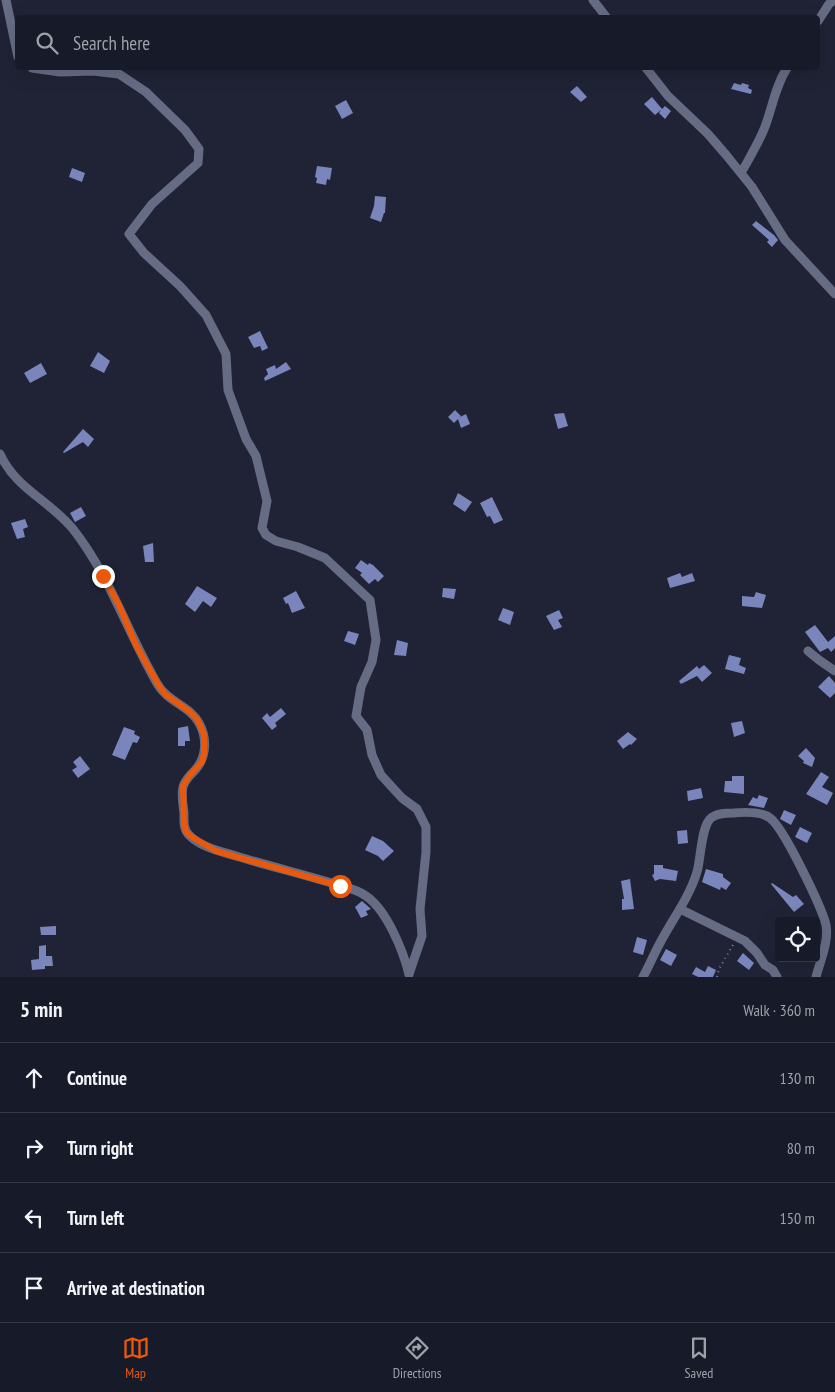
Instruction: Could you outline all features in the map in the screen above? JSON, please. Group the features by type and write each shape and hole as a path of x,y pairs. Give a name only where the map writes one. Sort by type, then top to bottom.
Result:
{"street":[{"path":"6,0 15,43"},
{"path":"593,0 605,15"},
{"path":"820,18 834,0"},
{"path":"46,70 60,72 93,70 119,74 146,92 185,130 199,149 198,163 152,204 129,234 144,253 180,286 206,316 226,354 228,390 246,439 256,456 260,469 267,501 262,528 266,535 276,541 298,547 324,558 370,600 376,640 372,662 361,687 356,716 367,730 372,755 381,775 402,798 418,809 426,827 426,852 420,909 422,936 409,975"},
{"path":"648,70 668,96 708,134 752,187 785,240 835,294"},
{"path":"740,173 758,144 779,80 786,70"},
{"path":"0,454 14,478 63,518 80,539 119,605 136,645 159,686 166,695 189,711 197,719 201,727 205,741 202,762 190,775 182,790 186,832 198,842 216,851 354,889 365,894 378,907 396,938 404,956 409,975"},
{"path":"808,651 835,672"},
{"path":"644,977 659,944 694,881 701,857 706,827 712,818 720,814 740,812 768,816 779,828 808,881 826,924 825,944 816,977"},
{"path":"680,909 748,944 765,965 773,970 777,977"}],"path":[{"path":"717,977 719,969 737,937"}],"building":[{"path":"734,83 749,85 748,88 752,90 751,94 731,89"},
{"path":"577,86 587,97 581,102 570,92"},
{"path":"652,97 662,109 665,106 671,111 665,119 659,113 661,110 655,115 644,104"},
{"path":"346,100 353,113 342,119 335,106"},
{"path":"317,166 332,168 330,180 327,179 326,185 316,183"},
{"path":"72,168 85,173 82,182 69,177"},
{"path":"375,196 386,197 385,213 381,222 370,218"},
{"path":"756,221 778,240 772,247 767,242 769,240 752,225"},
{"path":"260,331 268,348 262,351 260,346 254,348 248,337"},
{"path":"98,352 110,361 104,373 90,366"},
{"path":"286,362 291,369 265,381 264,378 268,374 266,369 275,365 276,369"},
{"path":"41,363 47,374 30,383 24,373"},
{"path":"455,410 460,417 466,414 470,424 461,428 458,419 454,423 448,417"},
{"path":"564,413 568,426 558,429 554,414"},
{"path":"83,429 94,439 88,447 83,442 64,453 63,452"},
{"path":"458,493 472,502 465,512 453,504"},
{"path":"492,497 503,520 494,524 490,516 487,517 480,503"},
{"path":"81,507 86,516 75,522 70,513"},
{"path":"25,519 28,527 23,529 25,537 17,539 11,523"},
{"path":"153,543 154,562 145,562 143,546"},
{"path":"361,560 368,565 369,563 373,565 384,576 378,582 375,579 369,584 360,575 362,573 355,568"},
{"path":"680,573 682,577 692,573 695,581 670,588 667,578"},
{"path":"197,586 217,598 211,607 203,601 195,612 185,604"},
{"path":"443,588 456,589 454,599 442,597"},
{"path":"296,591 305,608 292,613 288,603 286,604 283,598"},
{"path":"756,592 766,595 762,608 742,606 742,596 754,597"},
{"path":"503,608 514,612 510,625 498,620"},
{"path":"559,610 563,618 558,620 562,627 554,630 546,616"},
{"path":"815,625 828,642 835,636 835,648 831,652 828,648 820,652 805,632"},
{"path":"348,631 359,634 355,645 344,641"},
{"path":"397,640 408,643 406,656 394,655"},
{"path":"729,655 741,658 739,665 746,668 744,674 725,669"},
{"path":"704,665 712,673 702,682 697,676 681,684 679,681 697,666 699,669"},
{"path":"829,676 835,683 835,693 830,698 818,687"},
{"path":"281,708 286,714 275,723 277,726 272,730 262,718 267,713 270,717"},
{"path":"742,721 745,733 734,737 731,723"},
{"path":"188,726 190,741 185,741 185,746 178,746 178,728"},
{"path":"124,727 135,731 134,734 140,737 137,743 133,742 125,760 112,755"},
{"path":"628,732 637,739 623,749 617,741"},
{"path":"806,748 815,758 812,767 803,763 804,761 798,756"},
{"path":"80,756 90,769 78,778 72,770 77,767 73,762"},
{"path":"821,772 829,777 822,787 833,793 827,805 806,794"},
{"path":"732,776 744,776 744,794 724,792 725,781 732,781"},
{"path":"701,788 703,798 688,801 687,791"},
{"path":"759,795 768,798 764,808 748,805 753,797 757,799"},
{"path":"784,810 796,815 791,825 780,819"},
{"path":"800,827 812,833 807,843 795,837"},
{"path":"687,830 688,843 678,844 677,831"},
{"path":"372,836 383,841 394,851 383,861 378,856 365,850"},
{"path":"654,865 663,865 663,868 678,871 676,881 660,879 655,881 652,875 654,874"},
{"path":"706,869 723,874 723,877 731,883 726,890 721,887 720,890 702,882"},
{"path":"630,879 634,909 622,910 622,899 624,899 621,881"},
{"path":"772,883 793,897 796,895 804,904 794,912"},
{"path":"362,901 371,909 366,911 368,915 361,918 355,907"},
{"path":"56,926 56,935 41,935 40,927"},
{"path":"637,937 647,940 643,955 633,952"},
{"path":"46,945 46,956 52,956 53,966 32,970 31,960 39,959 39,946"},
{"path":"666,949 677,955 671,966 660,960"},
{"path":"743,953 754,963 749,970 737,961"},
{"path":"708,966 716,970 713,977 698,977 692,974 696,967 705,972"}],"route":[{"path":"103,576 119,605 136,645 159,686 166,695 197,719 204,735 202,762 190,775 182,790 186,832 198,842 216,851 340,886"}]}
